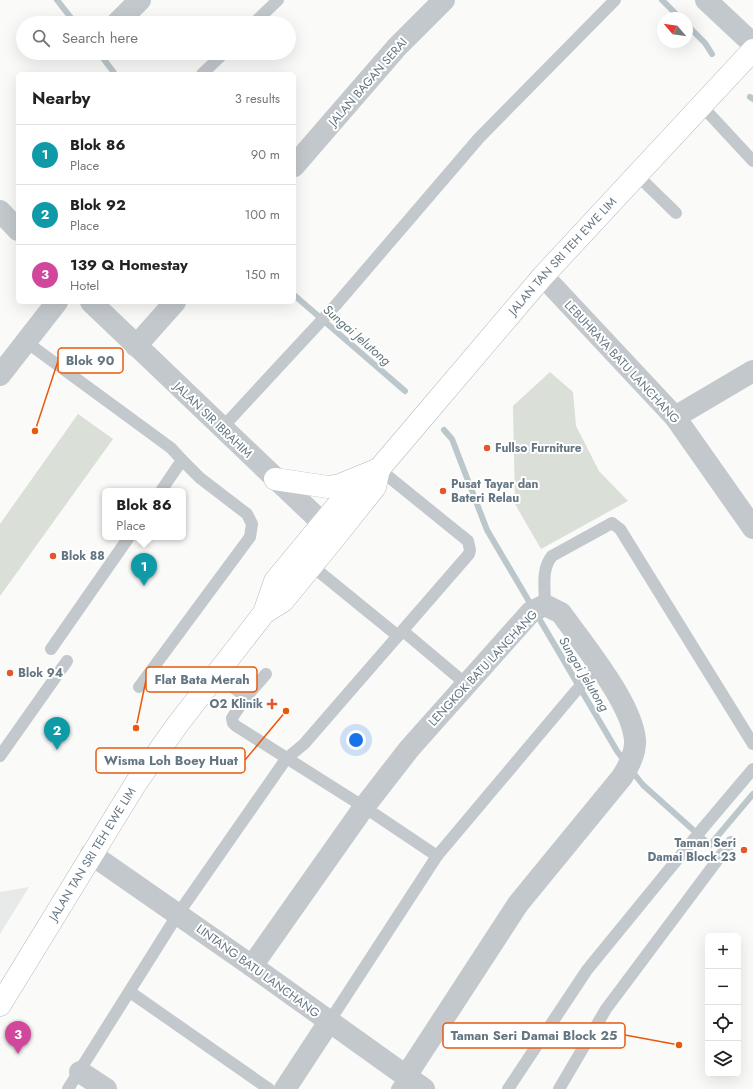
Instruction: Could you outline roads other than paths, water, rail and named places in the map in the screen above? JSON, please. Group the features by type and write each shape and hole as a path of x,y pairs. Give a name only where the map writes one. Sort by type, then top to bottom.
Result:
{"main road":[{"name":"JALAN TAN SRI TEH EWE LIM","path":"264,612 283,601 312,566 329,530 370,473 543,276 753,50"},
{"path":"275,479 328,487 340,485 370,473"},
{"name":"JALAN TAN SRI TEH EWE LIM","path":"0,1005 91,854 136,783 264,612 274,581 329,530"}],"street":[{"path":"124,16 140,0"},
{"name":"JALAN BAGAN SERAI","path":"296,164 397,47 444,0"},
{"path":"706,0 753,44"},
{"path":"0,211 16,228"},
{"name":"LEBUHRAYA BATU LANCHANG","path":"543,276 675,417 753,528"},
{"path":"0,375 55,304"},
{"name":"JALAN SIR IBRAHIM","path":"93,304 329,530"},
{"path":"136,346 173,304"},
{"path":"675,417 753,371"},
{"name":"LENGKOK BATU LANCHANG","path":"252,966 364,807 409,749 531,612 545,605 561,613 595,672 630,719 635,741 631,762 622,777 518,904 401,1082"},
{"name":"LINTANG BATU LANCHANG","path":"91,854 252,966 329,1022 401,1082 424,1089"},
{"path":"285,1089 329,1022"},
{"path":"74,1081 106,1089"}],"lane":[{"path":"261,16 278,0"},
{"path":"222,428 335,306 479,138 615,0"},
{"path":"204,72 217,60"},
{"path":"702,106 753,161"},
{"path":"637,175 676,213"},
{"path":"25,341 171,448 200,478 248,514 252,524 250,537 139,687"},
{"path":"163,488 182,460"},
{"path":"74,1081 178,914 286,759 304,744 468,554 470,545 370,473"},
{"path":"545,605 544,570 547,562 552,556 612,523 620,529 753,744"},
{"path":"51,649 127,540"},
{"path":"312,566 466,684"},
{"path":"0,756 68,661"},
{"path":"329,1022 437,856 575,692 595,672"},
{"path":"266,674 234,713 233,723 286,759 364,807 437,856"},
{"path":"216,675 246,697"},
{"path":"508,1089 587,970 753,769"},
{"path":"559,1089 606,1009 731,842"},
{"path":"130,992 269,1089"}],"waterway":[{"name":"Sungai Jelutong","path":"57,0 70,16"},
{"name":"Sungai Jelutong","path":"662,0 674,12"},
{"name":"Sungai Jelutong","path":"693,31 705,43 712,54"},
{"name":"Sungai Jelutong","path":"104,60 113,72"},
{"name":"Sungai Jelutong","path":"296,297 405,391"},
{"name":"Sungai Jelutong","path":"444,430 452,439 487,530 617,751 626,763"},
{"name":"Sungai Jelutong","path":"631,770 643,785 710,845 753,794"}],"place":[{"name":"Blok 90","path":"35,431"},
{"name":"Fullso Furniture","path":"487,448"},
{"name":"Pusat Tayar dan Bateri Relau","path":"443,491"},
{"name":"Blok 88","path":"53,556"},
{"name":"Blok 86","path":"144,586"},
{"name":"Blok 94","path":"10,673"},
{"name":"O2 Klinik","path":"272,704"},
{"name":"Wisma Loh Boey Huat","path":"286,711"},
{"name":"Flat Bata Merah","path":"136,728"},
{"name":"Blok 92","path":"57,750"},
{"name":"Taman Seri Damai Block 23","path":"744,850"},
{"name":"Taman Seri Damai Block 25","path":"679,1045"},
{"name":"139 Q Homestay","path":"18,1054"}]}
